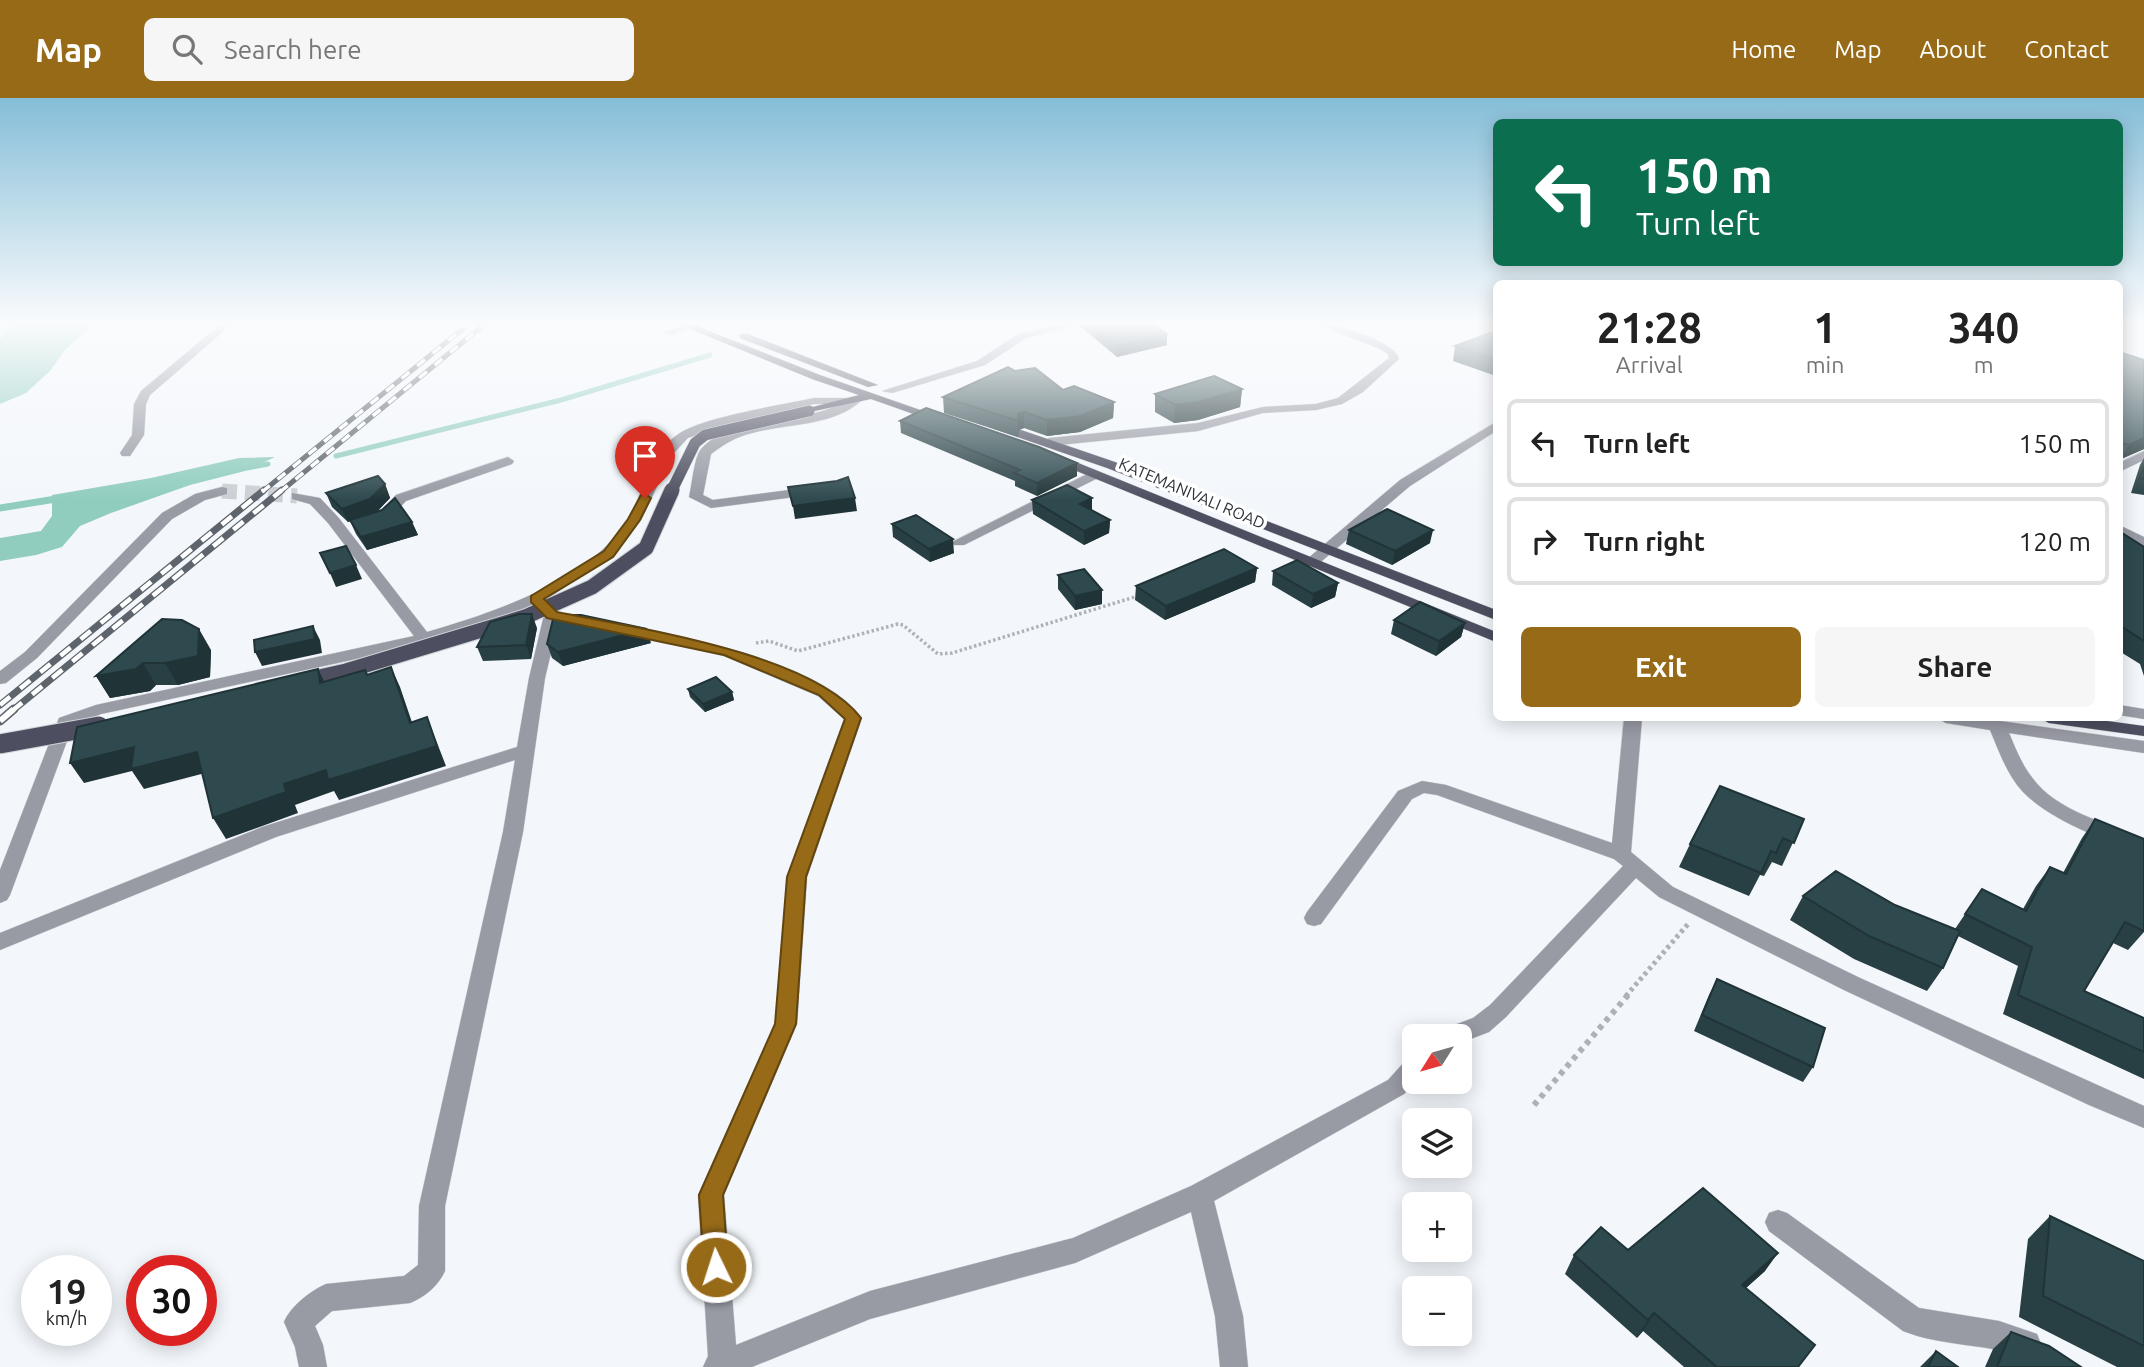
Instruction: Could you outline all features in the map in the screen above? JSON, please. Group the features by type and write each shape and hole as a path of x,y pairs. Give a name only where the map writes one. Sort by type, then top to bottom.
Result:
{"main road":[{"path":"832,382 869,396 950,416 865,382"},
{"path":"0,744 72,732 346,671 525,617 592,587 646,548 695,443 705,435 888,391"},
{"name":"KATEMANIVALI ROAD","path":"1493,614 1049,442 988,429 1493,636"},
{"path":"2071,721 2144,731"}],"street":[{"path":"126,453 138,435 139,404 145,393 158,382"},
{"path":"888,391 917,382"},
{"path":"1049,442 1198,427 1263,410 1316,407 1342,401 1368,382"},
{"path":"0,895 54,760 65,722 96,710 424,638 476,623 536,599 608,554 634,520 666,453 684,435 715,424 814,401 855,401"},
{"path":"819,490 711,504 696,497 705,452 723,438 829,414 855,401"},
{"path":"1311,563 1405,483 1470,445 1493,428"},
{"path":"2123,466 2144,456"},
{"path":"361,529 387,514 394,502 401,498 508,461"},
{"path":"959,542 1095,474"},
{"path":"0,679 31,655 167,516 200,497 222,491"},
{"path":"297,496 315,501 361,529 424,638"},
{"path":"2123,531 2144,543"},
{"path":"313,1367 309,1345 298,1322 326,1298 410,1289 431,1271 432,1206 513,832 537,678 562,617 536,599"},
{"path":"608,626 729,652 824,692 853,718 797,877 786,1024 711,1195 720,1366 870,1304 1075,1250 1200,1195 1396,1087 1402,1081"},
{"path":"2123,711 2144,714"},
{"path":"1472,1028 1498,1012 1628,860 1633,721"},
{"path":"1967,721 2144,747"},
{"path":"1996,725 2028,785 2040,796 2067,812 2144,846"},
{"path":"0,942 269,832 525,751"},
{"path":"1314,918 1405,795 1422,787 1439,789 1628,860 1666,892 1852,984 2144,1117"},
{"path":"1200,1195 1229,1316 1234,1367"},
{"path":"1778,1222 1913,1321 1932,1326 1980,1329 2012,1337 2056,1357"}],"path":[{"path":"729,652 770,640 789,651 798,651 898,624 938,654 952,653 1146,593"},
{"path":"1534,1105 1701,909"}],"shaded area":[{"path":"0,382 38,382 26,393 0,404"},
{"path":"275,457 245,471 190,485 80,526 62,547 0,561 0,538 41,531 52,516 52,495 151,478 239,458"}],"building":[{"path":"975,382 1053,382 1063,390 1074,386 1114,402 1081,416 1047,420 1024,412 1018,414 1018,421 943,397"},
{"path":"1194,382 1227,382 1242,389 1199,402 1175,405 1155,394"},
{"path":"2123,382 2144,382 2144,438 2129,445 2123,443"},
{"path":"926,408 1077,463 1037,483 1014,473 1020,470 900,421"},
{"path":"378,476 385,484 370,499 342,509 326,493"},
{"path":"848,477 855,498 793,506 788,487 837,481"},
{"path":"1067,485 1092,498 1080,504 1110,520 1084,531 1032,500"},
{"path":"395,498 412,522 361,537 350,520 382,510"},
{"path":"1387,509 1433,530 1395,551 1349,530"},
{"path":"916,515 953,539 929,549 892,524"},
{"path":"2123,534 2144,547 2144,641 2123,628"},
{"path":"346,546 356,565 330,573 320,553"},
{"path":"1224,549 1257,568 1166,606 1136,586"},
{"path":"1297,560 1338,583 1313,594 1273,571"},
{"path":"1084,569 1102,590 1075,596 1058,575"},
{"path":"1420,602 1465,623 1439,641 1394,620"},
{"path":"519,614 532,614 526,645 477,647 490,622"},
{"path":"554,615 581,615 647,629 558,652 547,644"},
{"path":"162,619 182,620 199,629 198,656 165,663 143,663 136,669 96,676"},
{"path":"313,626 315,639 255,652 254,640"},
{"path":"391,667 410,723 427,717 437,746 328,780 326,770 284,784 286,792 213,818 197,752 131,769 134,747 70,763 77,727 318,669 320,683 365,670 367,675"},
{"path":"716,677 732,692 703,704 688,689"},
{"path":"1720,786 1804,819 1794,843 1783,838 1776,853 1771,851 1761,873 1690,844"},
{"path":"2095,819 2144,839 2144,931 2125,922 2084,991 2144,1018 2144,1052 2018,995 2032,947 1965,914 1982,889 2026,911 2050,867 2066,874"},
{"path":"1836,871 1895,905 1960,931 1943,968 1869,936 1803,896"},
{"path":"1717,979 1825,1028 1813,1067 1702,1015"},
{"path":"1703,1188 1778,1253 1742,1285 1815,1345 1798,1367 1717,1367 1654,1313 1648,1320 1574,1255 1601,1227 1628,1250"},
{"path":"2050,1216 2144,1261 2144,1346 2043,1296"},
{"path":"2011,1332 2049,1346 2081,1367 1997,1367"},
{"path":"1936,1351 1958,1367 1928,1367"}],"waterway":[{"path":"336,456 561,400 620,382"},
{"path":"247,468 268,464"},
{"path":"0,508 62,498"}],"tunnel":[{"path":"234,492 222,491 297,496"}],"railway":[{"path":"262,492 397,382"},
{"path":"280,492 414,382"},
{"path":"0,705 264,490"},
{"path":"12,711 282,490"},
{"path":"0,721 14,709"}],"route":[{"path":"645,498 634,520 608,554 536,599 552,615 729,652 824,692 853,718 797,877 786,1024 711,1195 716,1267"}]}
